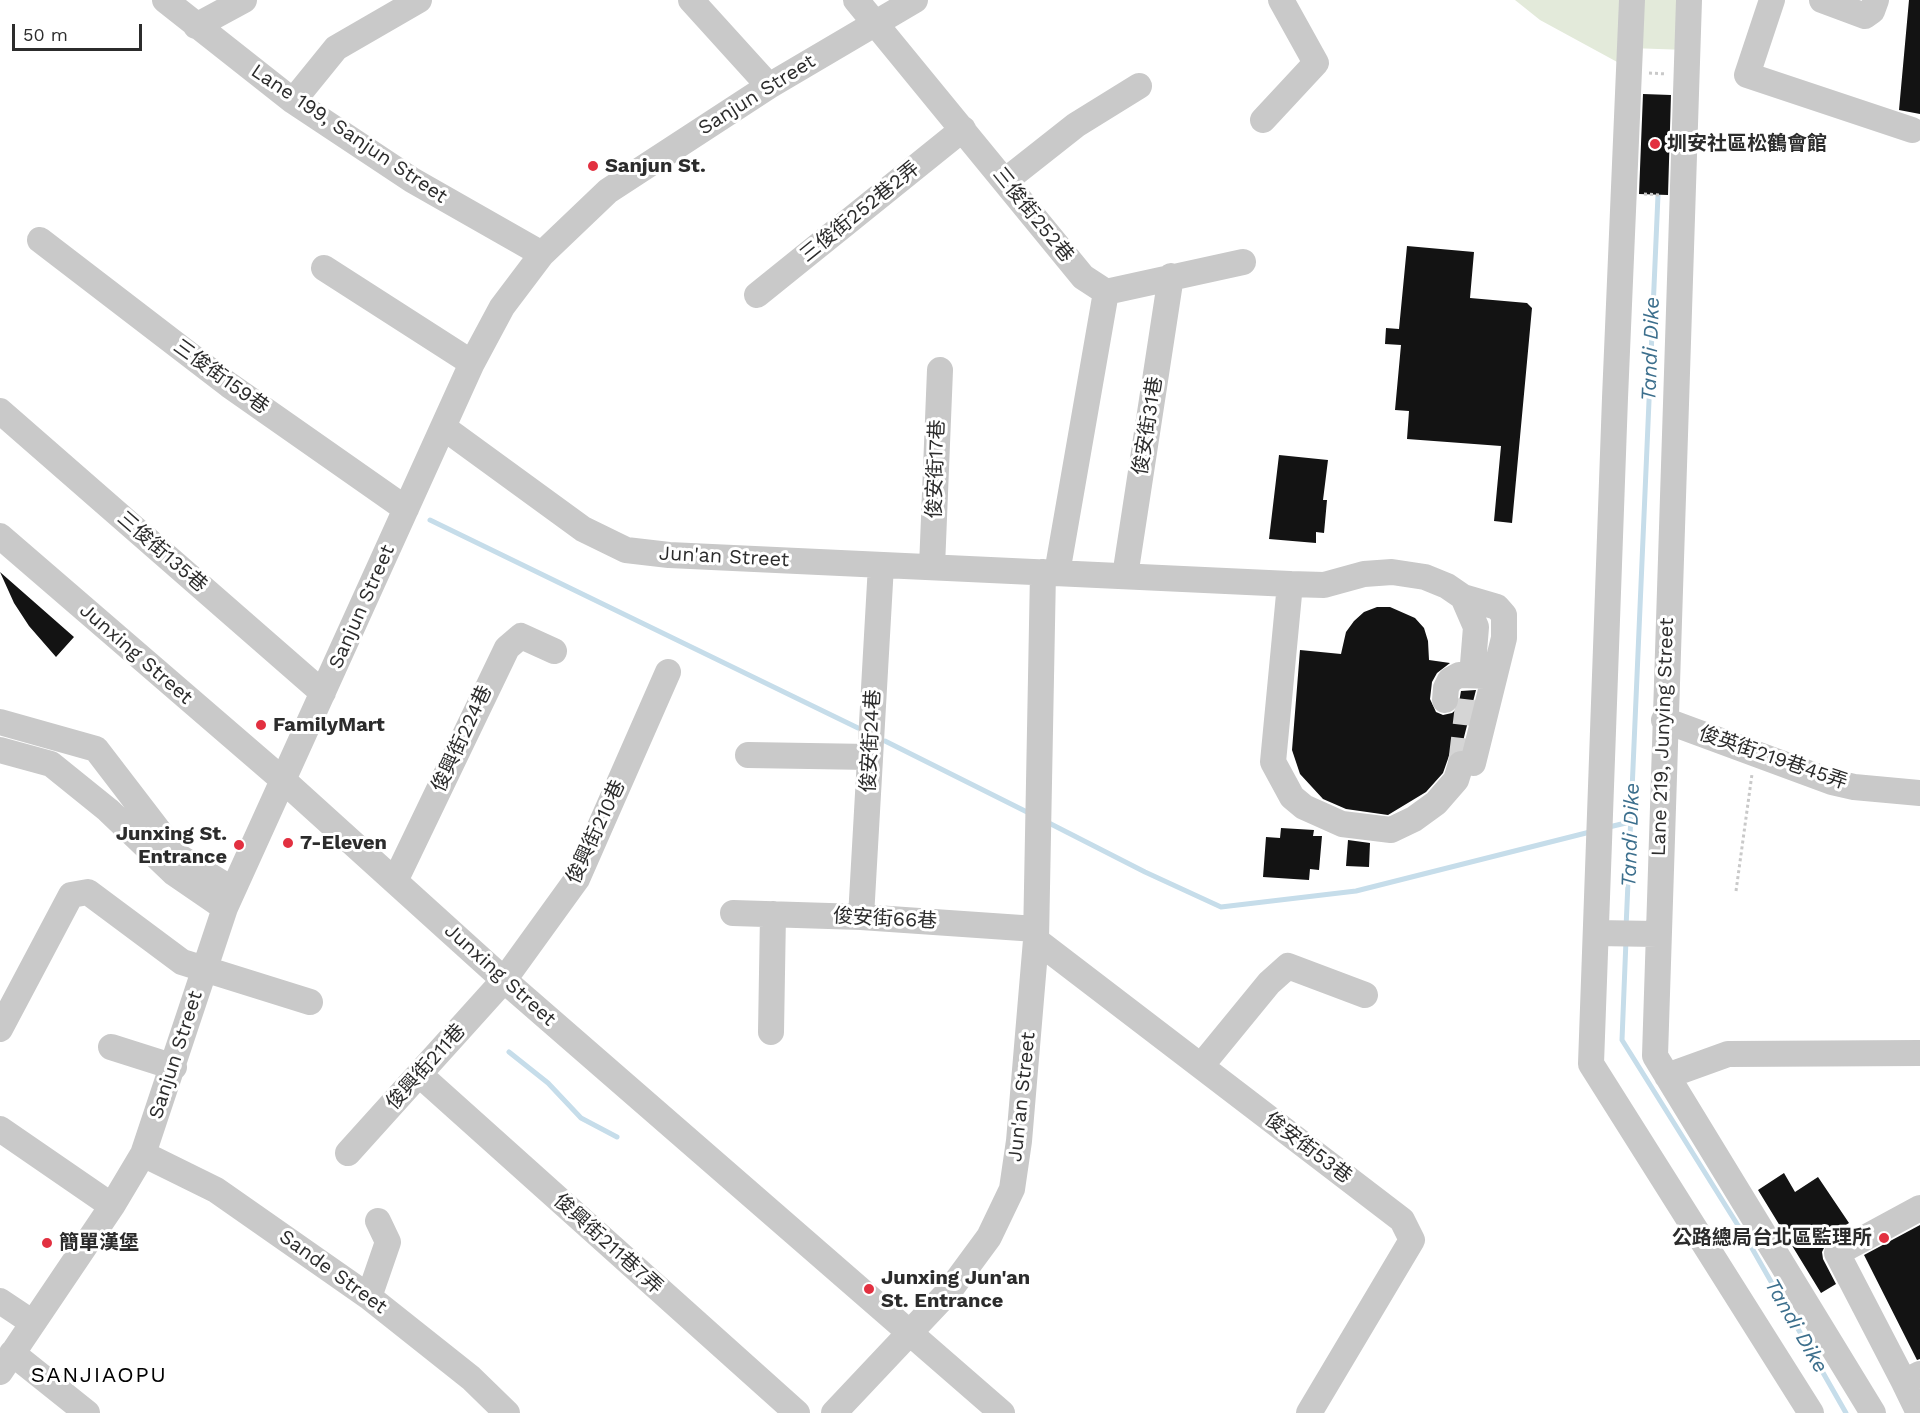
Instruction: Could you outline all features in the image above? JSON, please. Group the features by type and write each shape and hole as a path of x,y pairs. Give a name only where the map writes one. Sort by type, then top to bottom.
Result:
{"street":[{"name":"Lane 199, Sanjun Street","path":"165,0 293,101 412,180 542,254"},
{"path":"196,26 244,0"},
{"path":"293,101 336,48 419,0"},
{"path":"692,0 769,86"},
{"name":"三俊街252巷","path":"856,0 1083,277 1106,292"},
{"name":"Sanjun Street","path":"6,1362 112,1206 143,1154 174,1067 203,970 229,899 472,363 502,307 542,254 608,191 769,86 915,0"},
{"path":"1263,120 1316,63 1281,0"},
{"path":"1632,0 1592,1065 1811,1413"},
{"name":"Lane 219, Junying Street","path":"1689,0 1657,934 1655,1056 1873,1413"},
{"path":"1772,0 1748,75 1912,130"},
{"path":"1822,0 1870,8"},
{"path":"1005,181 1076,125 1139,86"},
{"name":"三俊街252巷2弄","path":"757,295 963,129"},
{"name":"三俊街159巷","path":"40,240 230,385 406,509"},
{"path":"1050,573 1106,292 1243,262"},
{"path":"324,268 472,363"},
{"name":"俊安街31巷","path":"1125,576 1171,276"},
{"name":"俊安街17巷","path":"932,567 940,370"},
{"name":"三俊街135巷","path":"0,411 323,693"},
{"name":"Jun'an Street","path":"443,427 583,529 626,550 669,555 1324,585 1364,574 1392,572 1425,578 1448,586 1463,597 1476,627 1483,670"},
{"name":"Junxing Street","path":"0,536 284,781 504,980 1002,1413"},
{"name":"俊安街24巷","path":"861,917 880,565"},
{"name":"Jun'an Street","path":"910,1334 950,1290 989,1237 1012,1189 1019,1141 1036,934 1038,818 1050,573"},
{"path":"1290,584 1273,762 1292,797 1304,807 1341,824 1391,830 1414,819 1436,802 1467,764 1483,670 1459,675 1450,680 1446,688 1445,700"},
{"name":"俊興街224巷","path":"395,881 507,648 521,636 554,651"},
{"name":"俊興街210巷","path":"504,980 577,879 668,672"},
{"name":"俊英街219巷45弄","path":"1664,720 1832,782 1854,787 1920,793"},
{"path":"0,722 54,735 96,749 178,856 229,899"},
{"path":"0,750 51,764 108,810 174,873 229,899"},
{"path":"748,755 870,757"},
{"path":"0,1029 71,895 88,892 182,962 310,1002"},
{"name":"俊安街66巷","path":"733,913 861,917 1036,934"},
{"path":"771,1032 773,914"},
{"path":"1596,933 1657,934"},
{"name":"俊安街53巷","path":"1036,934 1402,1220 1412,1240 1309,1413"},
{"path":"1202,1066 1269,983 1288,966 1365,995"},
{"name":"俊興街211巷","path":"348,1153 504,980"},
{"path":"111,1047 174,1067"},
{"path":"1667,1076 1728,1054 1920,1053"},
{"name":"俊興街211巷7弄","path":"420,1075 796,1413"},
{"path":"0,1129 112,1206"},
{"name":"Sande Street","path":"143,1154 216,1190 369,1297 471,1378 507,1413"},
{"path":"1919,1413 1912,1378 1837,1254 1920,1208"},
{"path":"369,1297 388,1242 378,1221"},
{"path":"0,1300 33,1323"},
{"path":"834,1413 910,1334"},
{"path":"6,1362 87,1413"}],"path":[{"path":"1629,73 1686,74"},
{"path":"1624,194 1681,196"},
{"path":"1736,891 1755,752"}],"green space":[{"path":"1515,0 1620,0 1619,63 1540,20"},
{"path":"1632,0 1689,0 1687,50 1630,48"}],"building":[{"path":"1909,0 1920,0 1920,114 1899,110"},
{"path":"1643,94 1671,95 1668,195 1639,194"},
{"path":"1407,246 1474,252 1470,298 1527,303 1532,308 1512,523 1494,521 1501,446 1407,439 1409,411 1395,410 1401,345 1385,344 1386,328 1399,329"},
{"path":"1279,455 1328,460 1323,500 1327,500 1324,533 1316,532 1316,543 1269,539"},
{"path":"0,572 74,637 56,657 29,626 14,603"},
{"path":"1377,607 1390,607 1415,618 1424,628 1428,641 1429,660 1450,663 1437,673 1432,682 1430,699 1436,712 1443,715 1452,713 1458,708 1461,691 1476,690 1461,749 1450,753 1443,773 1426,792 1388,815 1346,809 1323,799 1300,774 1292,750 1300,650 1341,654 1346,632 1354,621 1364,612"},
{"path":"1281,828 1314,830 1313,836 1322,836 1319,870 1310,869 1309,880 1263,877 1266,837 1280,838"},
{"path":"1348,840 1370,843 1369,867 1346,866"},
{"path":"1784,1173 1795,1192 1818,1177 1849,1223 1823,1240 1826,1244 1822,1252 1823,1259 1836,1284 1821,1293 1758,1190"},
{"path":"1920,1225 1920,1359 1917,1360 1864,1255"}],"waterway":[{"name":"Tandi Dike","path":"1626,928 1658,195"},
{"path":"430,520 858,728"},
{"path":"885,741 1031,814"},
{"path":"1045,821 1145,872 1221,907 1356,891 1590,832"},
{"path":"1609,827 1630,822"},
{"name":"Tandi Dike","path":"1626,940 1622,1040 1749,1243 1846,1413"},
{"path":"509,1052 548,1083 581,1118 617,1137"}],"tunnel":[{"path":"1461,764 1473,664"}],"place":[{"name":"圳安社區松鶴會館","path":"1655,144"},
{"name":"Sanjun St.","path":"593,166"},
{"name":"FamilyMart","path":"261,725"},
{"name":"7-Eleven","path":"288,843"},
{"name":"Junxing St. Entrance","path":"239,845"},
{"name":"公路總局台北區監理所","path":"1884,1238"},
{"name":"簡單漢堡","path":"47,1243"},
{"name":"Junxing Jun'an St. Entrance","path":"869,1289"}],"district":[{"name":"SANJIAOPU","path":"99,1376"}]}
